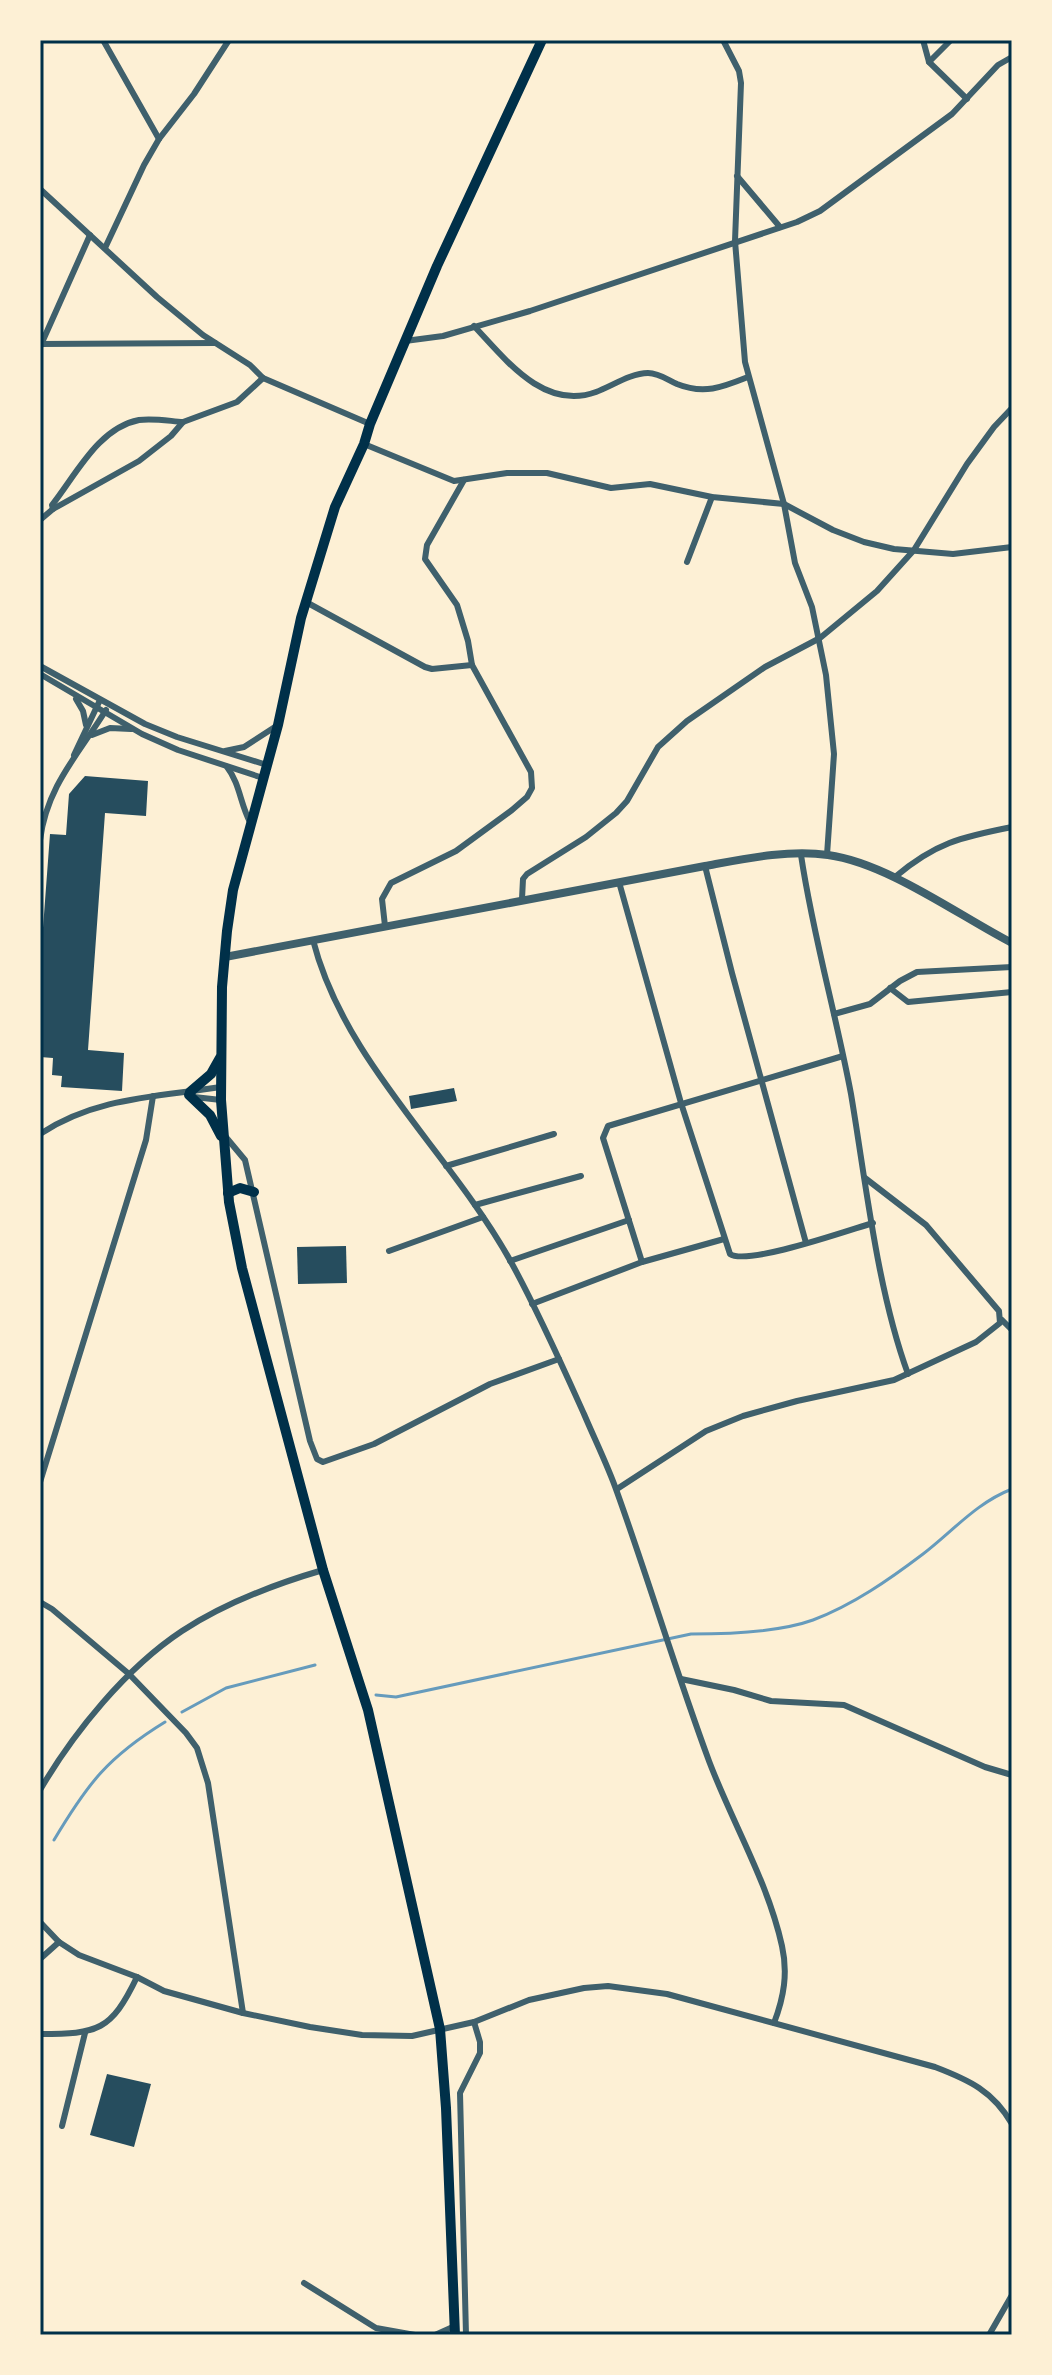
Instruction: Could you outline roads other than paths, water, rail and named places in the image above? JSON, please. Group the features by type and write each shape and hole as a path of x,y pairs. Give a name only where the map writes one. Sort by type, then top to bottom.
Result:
{"highway":[{"path":"455,2330 440,2029 368,1710 323,1570 242,1268 228,1193 221,1056 225,957 233,890 278,725 306,602 335,507 405,341 542,40"},
{"path":"221,1056 215,1070 187,1094 213,1118 223,1140"},
{"path":"228,1193 240,1188 254,1192"}],"street":[{"path":"103,40 159,139"},
{"path":"105,248 133,186 159,139 194,94 229,40"},
{"path":"723,40 739,71 741,83 735,241 738,300 748,377 784,504 795,563 820,638 832,716 834,754 827,855"},
{"path":"923,40 929,62 967,99"},
{"path":"929,62 951,40"},
{"path":"405,341 443,336 530,311 820,211 952,114 998,65 1012,57"},
{"path":"737,176 780,227"},
{"path":"40,189 157,297 215,343 250,365 263,378 370,424"},
{"path":"90,235 40,345 215,343"},
{"path":"474,326 511,365 538,387 570,398 650,373 699,391 712,390 748,377"},
{"path":"53,509 52,505 91,453 117,427 143,420 183,422 237,402 263,378"},
{"path":"522,899 523,879 527,874 586,837 616,813 627,801 658,747 687,721 765,667 820,638 877,591 914,550 967,464 1012,408"},
{"path":"40,520 53,509 139,461 171,436 183,422"},
{"path":"364,444 445,479 547,473 602,486 650,484 712,497 784,504 833,530 894,549 953,554 1012,547"},
{"path":"385,926 382,899 391,883 456,851 512,810 532,788 531,772 472,665 457,605 428,565 424,553 464,480"},
{"path":"687,562 712,497"},
{"path":"306,602 425,667 472,665"},
{"path":"40,666 100,700 135,730 178,750 263,778"},
{"path":"40,674 95,708 107,709 177,737 267,765"},
{"path":"65,689 81,706 86,728"},
{"path":"73,759 100,700"},
{"path":"40,840 50,797 107,709"},
{"path":"221,751 244,747 278,725"},
{"path":"91,736 110,728 135,730"},
{"path":"226,765 238,784 250,822"},
{"path":"895,877 919,857 943,844 1012,827"},
{"path":"801,855 809,907 843,1056 891,1318 908,1374"},
{"path":"225,957 752,857 801,855 827,855 878,869 1012,943"},
{"path":"705,866 806,1243"},
{"path":"619,882 681,1103 730,1254 739,1259 873,1223"},
{"path":"313,940 325,979 346,1023 475,1205 510,1261 559,1359 617,1489 669,1651 710,1763 776,1925 784,1961 784,1997 774,2023"},
{"path":"834,1014 870,1004 917,972 1012,967"},
{"path":"890,988 908,1002 1012,992"},
{"path":"642,1262 603,1134 612,1123 843,1056"},
{"path":"40,1123 43,1132 99,1106 121,1100 187,1094 221,1087"},
{"path":"187,1094 221,1100"},
{"path":"40,1482 146,1140 153,1096"},
{"path":"446,1166 554,1134"},
{"path":"223,1140 236,1146 245,1160 310,1441 317,1459 323,1462 374,1444 458,1398 559,1359"},
{"path":"475,1205 581,1176"},
{"path":"865,1178 926,1225 1012,1330"},
{"path":"389,1251 483,1217"},
{"path":"510,1261 629,1220"},
{"path":"532,1304 642,1262 724,1239"},
{"path":"617,1489 706,1431 743,1416 813,1397 886,1383 976,1342 1002,1320"},
{"path":"40,1790 62,1752 129,1674 179,1633 201,1619 290,1580 323,1570"},
{"path":"40,1602 129,1674 197,1748 208,1783 243,2013"},
{"path":"681,1679 771,1701 844,1705 985,1767 1012,1775"},
{"path":"40,1922 59,1942 79,1955 164,1991 243,2013 362,2035 412,2036 474,2022 529,2000 584,1988 608,1986 667,1994 935,2067 973,2082 991,2094 1012,2124"},
{"path":"40,1959 59,1942"},
{"path":"40,2034 85,2033 108,2022 122,2009 137,1977"},
{"path":"466,2335 460,2093 480,2053 474,2022"},
{"path":"62,2126 85,2033"},
{"path":"304,2283 376,2328 415,2335"},
{"path":"989,2335 1012,2295"},
{"path":"371,2335 376,2328"},
{"path":"435,2335 455,2330"}],"waterway":[{"path":"376,1695 396,1697 691,1634 769,1630 813,1620 884,1582 976,1510 1012,1489"},
{"path":"182,1712 226,1688 315,1665"},
{"path":"54,1840 101,1773 128,1747 165,1722"}]}
